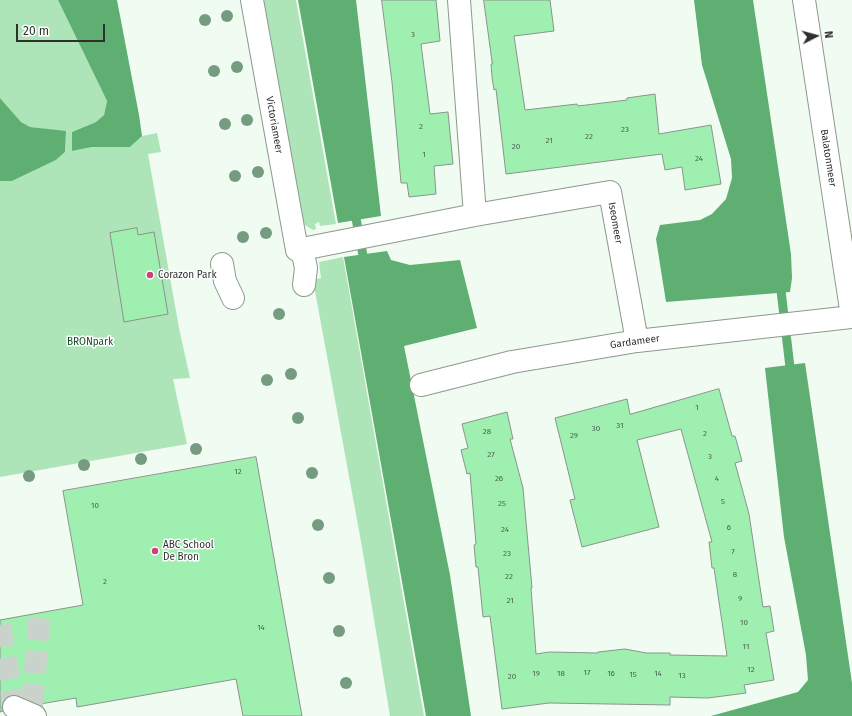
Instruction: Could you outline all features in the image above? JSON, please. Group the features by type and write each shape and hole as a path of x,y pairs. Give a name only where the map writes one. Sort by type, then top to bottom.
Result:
{"street":[{"name":"Victoriameer","path":"252,0 306,248 304,285"},
{"path":"459,0 475,215"},
{"name":"Balatonmeer","path":"804,0 852,316"},
{"name":"Iseomeer","path":"306,248 475,215 610,192 637,341"},
{"path":"217,265 233,298"},
{"name":"Gardameer","path":"421,385 512,362 637,341 852,316"}],"green space":[{"name":"BRONpark","path":"0,0 58,0 107,101 104,115 96,122 72,132 72,151 92,147 130,147 142,136 157,133 161,152 148,154 179,328 190,378 173,379 187,444 0,477 0,181 12,181 56,160 65,152 66,132 30,127 21,122 0,98"},
{"path":"263,0 296,0 336,224 320,226 319,222 315,224 316,229 313,230 305,225 301,215"},
{"path":"343,257 424,716 390,716 362,547 313,280 321,278 319,262"}],"shaded area":[{"path":"58,0 117,0 142,136 130,147 92,147 72,151 72,132 96,122 104,115 107,101"},
{"path":"298,0 356,0 381,216 338,223"},
{"path":"694,0 753,0 791,254 792,278 790,292 666,302 656,239 660,225 700,220 712,214 726,199 732,178 731,159 702,65"},
{"path":"0,98 21,122 30,127 66,131 65,152 56,160 12,181 0,181"},
{"path":"387,251 391,260 410,265 460,260 477,328 404,346 450,575 471,716 426,716 344,257"},
{"path":"805,363 852,683 852,716 711,716 798,692 808,680 806,655 784,537 765,368"}],"building":[{"path":"382,0 436,0 440,41 421,44 430,114 448,112 453,164 434,166 436,194 409,197 407,183 401,183 392,82"},
{"path":"484,0 550,0 554,31 514,36 525,110 627,100 627,98 655,94 659,134 711,125 721,184 685,190 682,167 665,170 662,154 506,174 496,89 494,90 492,77 492,64"},
{"path":"137,228 138,235 154,232 168,314 124,322 110,233"},
{"path":"719,389 732,436 735,436 742,461 735,463 749,514 763,607 770,606 774,631 766,633 774,680 744,685 746,693 708,698 670,697 670,705 549,703 502,709 490,616 483,617 478,567 476,567 474,545 476,544 470,473 467,474 461,450 468,448 462,424 507,412 513,439 510,439 523,488 536,654 549,652 598,653 625,649 646,653 670,653 670,655 727,656 714,568 712,568 709,542 712,542 681,429 637,440 659,527 582,547 570,500 575,499 555,418 627,399 630,414"},
{"name":"ABC School De Bron","path":"256,457 302,716 243,716 236,679 77,707 76,698 40,704 12,695 6,697 3,702 3,711 0,712 0,620 83,605 63,491"}],"waterway":[{"path":"354,208 365,266"},
{"path":"780,282 791,376"}],"tunnel":[{"path":"32,706 40,613"},
{"path":"0,625 14,707"}],"place":[{"name":"Corazon Park","path":"150,275"},
{"name":"ABC School De Bron","path":"155,551"}]}
